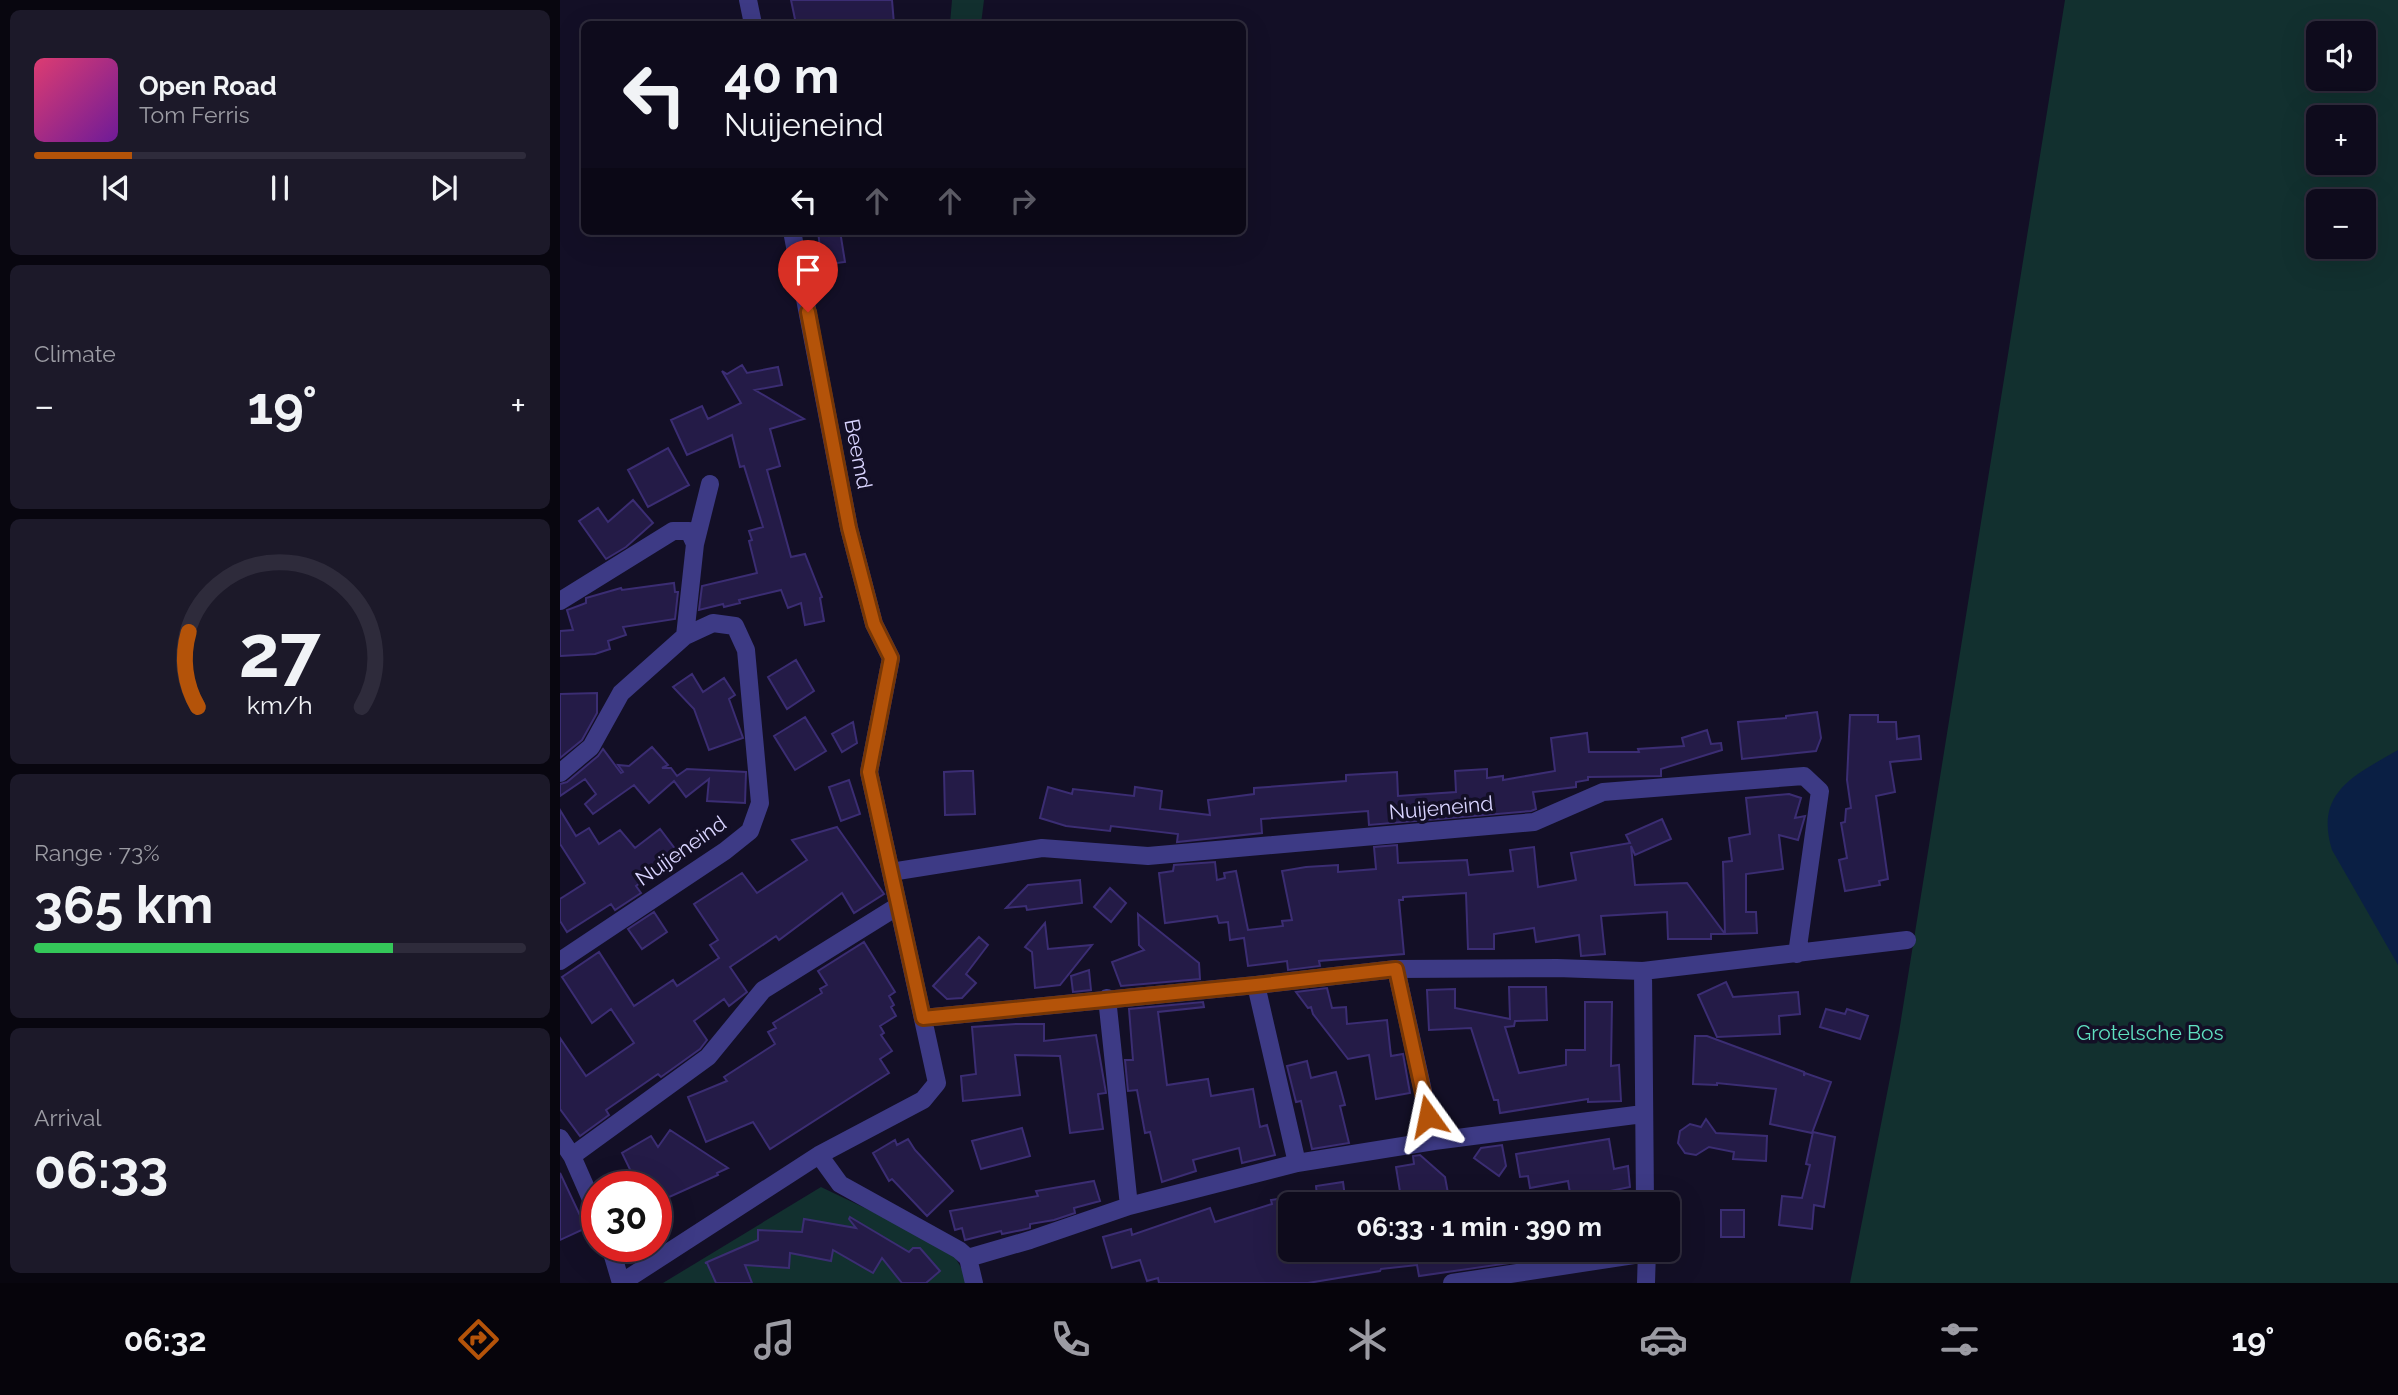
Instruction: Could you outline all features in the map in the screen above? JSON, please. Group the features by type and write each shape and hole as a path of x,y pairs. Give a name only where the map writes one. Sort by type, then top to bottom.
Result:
{"street":[{"path":"748,0 752,21"},
{"name":"Beemd","path":"793,235 849,528 874,624 891,658 869,772 891,872"},
{"path":"685,636 695,544 710,484"},
{"path":"560,601 673,531 689,531 695,544"},
{"name":"Nuijeneind","path":"560,773 591,747 621,693 685,636 713,623 735,626 746,650 760,803 750,831 725,851 560,961"},
{"name":"Nuijeneind","path":"891,872 1042,848 1148,856 1534,822 1603,792 1804,776 1820,791 1797,954"},
{"path":"672,1250 819,1155 923,1100 937,1083 891,872"},
{"path":"572,1156 708,1057 763,990 898,906"},
{"path":"923,1018 1396,969 1558,968 1643,971 1907,940"},
{"path":"1396,969 1433,1141"},
{"path":"1643,971 1645,1192"},
{"path":"1256,985 1297,1163"},
{"path":"1107,998 1129,1206"},
{"path":"968,1258 1129,1206 1297,1163 1433,1141 1643,1114"},
{"path":"560,1138 581,1177"},
{"path":"819,1155 839,1184 959,1250 968,1258 974,1283"},
{"path":"615,1262 621,1283 653,1262"},
{"path":"1452,1283 1580,1262"},
{"path":"1646,1283 1647,1262"}],"green space":[{"path":"952,0 984,0 981,21 950,21"},
{"name":"Grotelsche Bos","path":"2065,0 2398,0 2398,1283 1850,1283 1899,1032"},
{"path":"821,1187 938,1243 956,1259 970,1283 663,1283"}],"water":[{"path":"2398,750 2398,965 2332,850 2328,830 2329,813 2342,788 2353,777"}],"building":[{"path":"791,0 892,0 894,21 795,21"},
{"path":"818,235 841,235 845,262 822,265"},
{"path":"742,365 747,373 778,367 782,385 755,390 804,419 770,429 780,466 767,470 791,557 805,554 822,597 824,621 805,625 801,603 788,608 781,590 739,600 740,603 724,607 723,604 699,610 702,586 757,573 749,531 763,527 744,466 740,467 732,435 687,455 671,420 702,406 708,419 741,403 722,371 727,374"},
{"path":"668,448 689,485 648,507 628,470"},
{"path":"633,500 653,523 626,547 606,559 579,521 598,508 608,522"},
{"path":"674,583 675,592 678,592 675,619 623,627 626,635 608,641 610,649 595,654 560,656 560,631 573,630 567,610 586,603 586,598 621,588"},
{"path":"796,660 814,691 787,709 768,677"},
{"path":"692,674 703,692 724,678 735,695 729,699 743,738 709,750 694,709 673,687"},
{"path":"597,693 597,713 582,740 560,758 560,694"},
{"path":"1817,712 1821,738 1816,751 1742,759 1738,722"},
{"path":"1850,715 1878,715 1878,722 1896,722 1897,739 1919,736 1921,759 1890,762 1895,792 1876,796 1888,879 1879,881 1880,885 1845,891 1839,860 1847,858 1841,823 1845,822 1846,809 1851,808 1847,780"},
{"path":"805,717 826,751 795,770 774,736"},
{"path":"853,722 857,743 842,752 832,734"},
{"path":"1707,730 1711,744 1721,743 1722,750 1661,769 1661,776 1588,777 1588,780 1576,782 1576,787 1533,792 1536,809 1531,811 1369,825 1368,811 1261,819 1262,833 1177,842 1178,834 1111,826 1110,831 1066,826 1040,818 1048,787 1072,794 1073,789 1134,796 1135,787 1162,791 1160,809 1210,815 1208,800 1254,794 1254,788 1346,781 1346,775 1397,772 1398,796 1456,792 1455,771 1487,769 1487,778 1503,776 1503,780 1555,771 1551,738 1587,733 1589,752 1639,752 1638,749 1684,746 1682,738"},
{"path":"652,747 668,765 662,768 671,768 677,776 687,769 746,772 745,803 707,801 709,779 686,797 674,781 649,803 634,785 593,814 585,804 596,794 585,779 560,796 560,784 567,782 603,749 621,773 623,772 618,765 629,766"},
{"path":"973,771 975,814 945,815 944,772"},
{"path":"849,780 860,814 841,821 829,787"},
{"path":"1789,794 1801,798 1795,818 1805,816 1798,840 1779,835 1783,869 1746,874 1746,912 1756,912 1757,933 1725,934 1723,862 1732,861 1729,838 1750,834 1746,798"},
{"path":"560,810 576,836 589,828 599,844 620,830 635,848 660,829 679,854 636,886 641,893 615,910 611,904 567,932 560,921 560,899 585,883 560,844"},
{"path":"1662,819 1671,839 1635,855 1631,846 1635,885 1687,883 1725,934 1711,934 1711,939 1668,939 1667,912 1601,916 1605,954 1581,956 1579,935 1536,942 1534,928 1494,934 1494,949 1468,949 1466,893 1403,897 1403,900 1399,900 1404,954 1319,961 1320,966 1288,970 1287,961 1248,966 1244,938 1230,940 1228,922 1219,923 1217,916 1165,923 1159,873 1173,871 1174,865 1215,862 1217,880 1225,878 1224,873 1236,871 1248,930 1283,926 1282,921 1292,920 1282,871 1338,865 1338,872 1376,869 1374,847 1397,845 1398,863 1467,860 1469,875 1513,871 1510,850 1534,847 1538,887 1576,880 1571,853 1630,843 1626,835"},
{"path":"837,827 884,894 854,913 842,893 779,940 776,936 730,967 747,992 729,1006 724,999 694,1021 707,1040 700,1049 661,1077 658,1074 606,1110 609,1115 580,1136 560,1109 560,1038 586,1076 634,1043 611,1009 592,1023 562,977 599,952 634,1006 673,980 677,986 719,958 710,945 718,940 694,904 742,873 757,893 807,860 792,840"},
{"path":"1080,880 1082,903 1027,910 1026,906 1006,908 1028,885"},
{"path":"1110,888 1126,903 1111,922 1094,907"},
{"path":"654,912 667,932 642,949 628,929"},
{"path":"1138,914 1199,963 1200,979 1121,986 1112,962 1144,950 1139,945"},
{"path":"1045,923 1048,949 1092,945 1060,985 1035,988 1032,952 1025,947"},
{"path":"979,937 988,945 966,974 976,983 962,998 947,999 933,986"},
{"path":"864,942 895,992 889,996 896,1016 880,1026 884,1033 881,1035 892,1051 880,1059 889,1073 770,1149 753,1122 706,1142 688,1097 727,1081 724,1077 775,1044 768,1032 776,1028 773,1023 822,993 820,989 827,985 818,971"},
{"path":"1089,970 1091,990 1073,992 1071,976"},
{"path":"1726,982 1733,997 1798,992 1800,1014 1779,1016 1780,1034 1717,1037 1698,995"},
{"path":"1509,987 1546,987 1547,1020 1515,1021 1514,1026 1505,1027 1519,1073 1566,1065 1566,1050 1585,1050 1585,1002 1612,1002 1611,1066 1619,1065 1621,1101 1588,1102 1588,1099 1500,1113 1498,1100 1494,1100 1471,1028 1429,1030 1427,990 1455,989 1455,1008 1510,1019"},
{"path":"1327,988 1332,1008 1346,1007 1347,1024 1387,1020 1391,1056 1403,1054 1410,1093 1376,1099 1369,1055 1348,1059 1313,1014 1311,1007 1308,1008 1296,992"},
{"path":"1203,1002 1204,1007 1158,1012 1167,1085 1208,1079 1211,1096 1253,1089 1260,1127 1267,1125 1275,1155 1242,1163 1239,1148 1193,1160 1196,1171 1162,1182 1150,1132 1145,1133 1137,1090 1128,1091 1125,1060 1133,1060 1129,1009"},
{"path":"1826,1009 1845,1014 1847,1009 1868,1016 1860,1039 1820,1027"},
{"path":"1044,1024 1044,1041 1096,1035 1106,1093 1098,1094 1103,1129 1070,1133 1060,1056 1015,1055 1020,1095 963,1101 961,1076 976,1074 972,1027"},
{"path":"1695,1036 1707,1036 1804,1072 1804,1076 1805,1073 1831,1082 1812,1133 1770,1124 1776,1089 1717,1083 1693,1084"},
{"path":"1307,1061 1311,1078 1336,1072 1345,1105 1340,1106 1349,1143 1312,1149 1301,1101 1296,1102 1287,1066"},
{"path":"1706,1119 1716,1133 1767,1136 1766,1161 1733,1159 1734,1152 1709,1147 1696,1155 1685,1153 1678,1143 1680,1131 1690,1124 1701,1127"},
{"path":"1022,1128 1030,1156 981,1169 972,1141"},
{"path":"670,1130 728,1168 672,1196 672,1171 631,1171 622,1153 651,1136 658,1147"},
{"path":"1813,1132 1835,1137 1824,1207 1814,1205 1812,1229 1779,1225 1782,1196 1802,1198 1810,1165 1806,1164"},
{"path":"908,1139 953,1191 927,1216 892,1179 889,1181 873,1153 895,1140 897,1145"},
{"path":"1609,1139 1614,1169 1628,1166 1630,1187 1605,1192 1570,1192 1568,1181 1530,1188 1528,1176 1520,1177 1516,1154"},
{"path":"1502,1145 1506,1166 1499,1176 1474,1158 1481,1148"},
{"path":"1420,1155 1445,1177 1448,1192 1400,1192 1396,1167 1414,1164 1413,1156"},
{"path":"560,1173 581,1217 581,1230 560,1240"},
{"path":"1094,1181 1100,1201 1074,1208 1075,1213 1030,1224 1030,1228 1022,1230 1002,1234 1001,1231 965,1240 962,1228 955,1230 950,1211 1038,1196 1036,1191"},
{"path":"1343,1182 1344,1192 1317,1192 1316,1186"},
{"path":"1278,1199 1278,1262 1510,1263 1419,1276 1417,1265 1308,1283 1159,1283 1158,1278 1147,1281 1140,1260 1112,1268 1103,1237 1131,1229 1132,1235 1210,1208 1215,1222 1272,1204 1271,1200"},
{"path":"1721,1210 1744,1210 1744,1237 1721,1237"},
{"path":"850,1217 909,1252 913,1248 920,1248 940,1271 926,1283 902,1283 882,1258 873,1273 833,1250 831,1261 790,1253 789,1268 745,1265 752,1283 716,1283 705,1263 758,1240 758,1230 802,1232 804,1219 856,1228"}],"route":[{"path":"808,312 849,528 874,624 891,658 869,772 923,1018 1396,969 1428,1116"}]}
